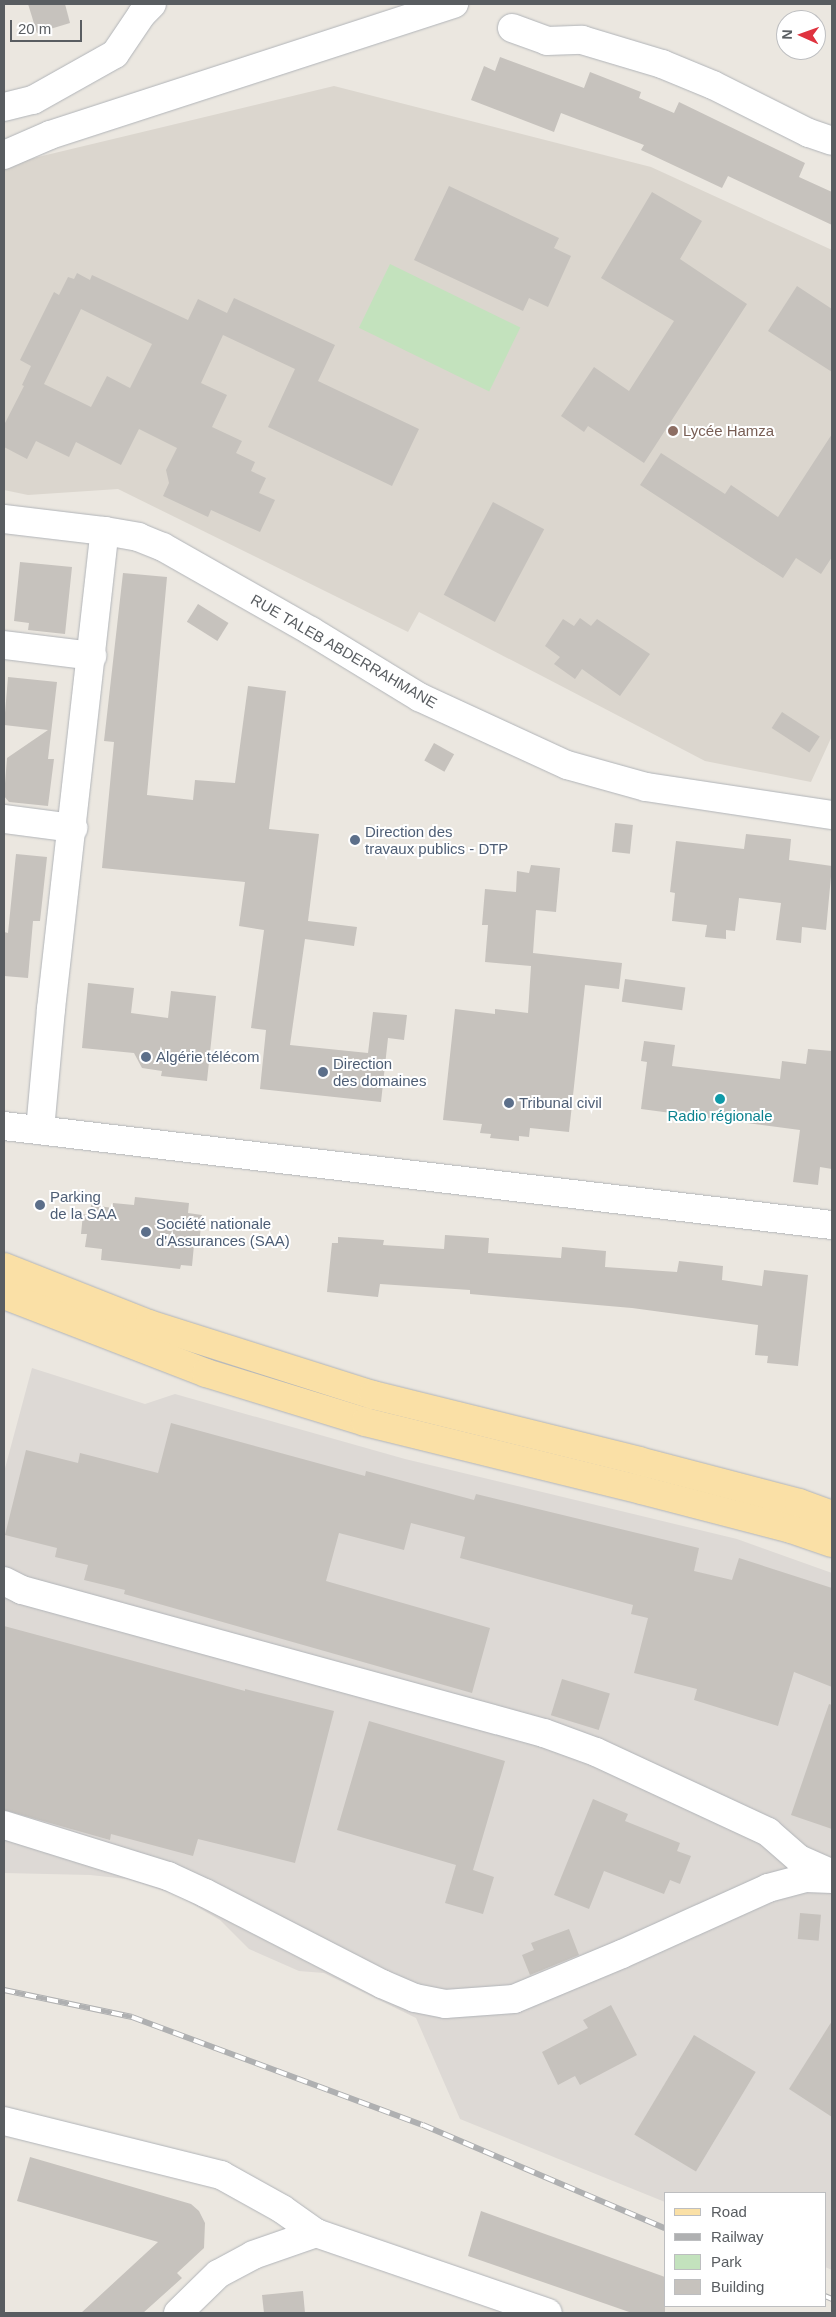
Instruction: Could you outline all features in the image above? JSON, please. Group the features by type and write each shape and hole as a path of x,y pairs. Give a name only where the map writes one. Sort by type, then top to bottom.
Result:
{"main road":[{"path":"4,1267 149,1324 373,1395 639,1461 799,1504 832,1515"},
{"path":"4,1296 206,1373 365,1422 650,1492 790,1529 832,1544"}],"street":[{"path":"4,107 33,100 115,54 142,14 152,4"},
{"path":"4,155 50,135 448,5"},
{"path":"512,28 547,42 582,40 662,64 713,85 809,133 832,141"},
{"path":"33,100 50,135"},
{"name":"RUE TALEB ABDERRAHMANE","path":"4,519 105,531 138,537 163,548 311,631 419,697 567,765 646,787 832,815"},
{"path":"40,1130 51,1009 73,828 105,531"},
{"path":"4,645 92,656"},
{"path":"4,819 73,828"},
{"path":"4,1126 832,1224"},
{"path":"4,1581 22,1590 496,1719 579,1745 768,1832 799,1859 832,1874"},
{"path":"4,1826 168,1876 382,1984 415,1998 445,2004 514,1999 622,1954 768,1888 806,1878 832,1879"},
{"path":"4,2121 222,2175 282,2209 316,2233 386,2255 548,2313"},
{"path":"178,2313 218,2274 253,2255 316,2233"}],"shaded area":[{"path":"334,86 651,167 832,250 832,736 811,782 705,761 419,612 408,632 118,489 28,495 4,490 4,168 13,163"},
{"path":"32,1368 145,1404 175,1394 405,1459 737,1539 832,1573 832,2270 826,2267 826,2192 664,2192 664,2202 460,2119 416,2018 324,1973 299,1971 249,1949 220,1920 177,1895 127,1879 90,1875 4,1873 4,1472"}],"green space":[{"path":"390,264 520,328 489,391 359,328"}],"building":[{"path":"28,4 65,4 70,23 37,33"},
{"path":"500,57 584,88 590,72 641,92 639,98 674,113 679,102 805,163 799,177 832,192 832,225 728,176 722,188 641,150 644,145 561,113 554,132 471,100 484,66 495,71"},
{"path":"449,186 559,238 554,248 571,256 548,307 529,298 523,311 414,260"},
{"path":"652,192 702,221 680,259 747,304 644,463 588,426 584,432 561,416 594,367 629,391 674,321 601,278"},
{"path":"77,273 90,280 92,275 188,320 198,299 227,313 234,298 335,345 318,381 419,429 392,486 268,427 295,369 223,335 201,383 227,395 212,427 242,441 236,453 255,462 251,471 266,478 259,493 275,500 260,532 211,510 208,517 163,496 169,483 166,470 177,448 139,429 121,465 76,442 69,457 36,441 27,459 4,447 4,425 24,386 22,385 31,366 20,360 54,292 59,295 68,277 74,279","holes":["81,309 152,344 130,388 107,376 91,407 44,384"]},
{"path":"797,286 832,309 832,372 768,331"},
{"path":"832,434 832,557 821,574 796,558 783,578 640,485 661,453 725,494 731,485 778,517"},
{"path":"493,502 544,529 495,622 444,595"},
{"path":"20,562 72,567 65,634 28,630 29,623 14,621"},
{"path":"123,573 167,577 147,795 193,800 195,780 235,783 248,686 286,691 269,829 319,834 308,921 357,927 354,946 305,939 290,1045 368,1053 373,1012 407,1015 404,1040 388,1038 381,1102 260,1089 266,1030 251,1028 264,930 239,926 245,882 102,868 114,742 104,741"},
{"path":"198,604 229,623 217,641 187,622"},
{"path":"580,618 591,626 597,619 650,654 620,696 582,669 575,679 554,664 560,657 545,646 563,619 574,626"},
{"path":"8,677 57,682 48,759 54,759 48,806 9,802 4,796 7,758 48,730 4,725"},
{"path":"782,712 820,737 809,752 772,728"},
{"path":"434,743 454,754 444,772 424,760"},
{"path":"615,823 633,825 630,854 612,852"},
{"path":"746,834 791,839 789,860 832,866 826,930 802,927 801,943 776,940 781,903 739,898 735,931 726,930 726,939 705,937 707,925 672,921 675,893 670,892 676,841 744,849"},
{"path":"16,854 47,857 40,921 33,921 28,978 4,976 4,932 8,933"},
{"path":"531,865 560,868 556,912 536,910 533,953 622,963 619,989 585,985 569,1132 530,1128 529,1137 519,1136 519,1141 490,1138 491,1134 480,1133 482,1124 443,1120 455,1009 495,1014 495,1009 528,1013 531,966 485,962 488,925 482,925 485,889 516,892 517,871 529,873"},
{"path":"625,979 685,987 682,1010 622,1002"},
{"path":"88,983 134,988 131,1013 168,1018 171,991 216,996 207,1081 161,1076 162,1071 142,1068 134,1053 82,1048"},
{"name":"Radio régionale","path":"644,1041 675,1045 672,1066 780,1079 782,1061 806,1064 808,1049 832,1051 832,1169 820,1167 818,1185 793,1182 800,1130 641,1109 647,1062 641,1061"},
{"name":"Société nationale d'Assurances (SAA)","path":"135,1197 189,1203 188,1213 202,1215 199,1246 194,1245 192,1266 181,1265 180,1269 101,1260 102,1249 85,1247 87,1234 81,1234 83,1214 90,1215 91,1205 113,1208 113,1203 134,1205"},
{"path":"445,1235 489,1238 488,1253 561,1258 562,1247 606,1251 605,1267 677,1272 679,1261 723,1266 722,1280 762,1286 764,1270 808,1275 798,1366 767,1363 768,1356 755,1355 758,1325 632,1308 470,1294 470,1290 380,1284 378,1297 327,1292 332,1243 338,1243 338,1237 384,1240 383,1245 444,1249"},
{"path":"171,1423 365,1476 366,1471 474,1500 476,1494 699,1548 694,1571 732,1580 739,1558 832,1588 832,1687 794,1672 778,1726 694,1700 697,1689 634,1673 648,1618 631,1614 633,1605 460,1558 465,1537 411,1523 404,1550 339,1533 326,1581 490,1628 472,1693 124,1594 125,1590 84,1580 88,1565 55,1557 57,1548 5,1535 26,1450 78,1463 80,1453 158,1473"},
{"path":"4,1626 245,1691 245,1689 334,1711 295,1863 198,1839 193,1856 111,1834 110,1840 4,1810"},
{"path":"562,1679 610,1694 599,1730 551,1715"},
{"path":"829,1704 832,1705 832,1829 791,1815"},
{"path":"369,1721 505,1761 473,1870 494,1877 483,1914 445,1903 456,1865 337,1830"},
{"path":"593,1799 628,1814 625,1821 680,1843 677,1851 691,1856 680,1884 670,1880 664,1894 604,1871 589,1909 554,1895"},
{"path":"800,1913 821,1915 819,1941 798,1939"},
{"path":"569,1929 579,1955 530,1975 522,1955 534,1950 531,1943"},
{"path":"611,2005 637,2055 580,2085 575,2076 558,2085 542,2052 588,2028 583,2020"},
{"path":"832,2021 832,2117 789,2089"},
{"path":"694,2035 756,2072 696,2172 634,2134"},
{"path":"30,2157 191,2204 199,2211 205,2223 204,2248 177,2273 182,2278 143,2313 81,2313 158,2242 17,2201"},
{"path":"481,2211 664,2277 665,2313 632,2313 468,2256"},
{"path":"303,2291 305,2313 264,2313 262,2295"}],"railway":[{"path":"4,1990 132,2017 423,2125 664,2228"},
{"path":"826,2296 832,2299"}],"place":[{"name":"Lycée Hamza","path":"673,431"},
{"name":"Direction des travaux publics - DTP","path":"355,840"},
{"name":"Algérie télécom","path":"146,1057"},
{"name":"Direction des domaines","path":"323,1072"},
{"name":"Radio régionale","path":"720,1099"},
{"name":"Tribunal civil","path":"509,1103"},
{"name":"Parking de la SAA","path":"40,1205"},
{"name":"Société nationale d'Assurances (SAA)","path":"146,1232"}]}
